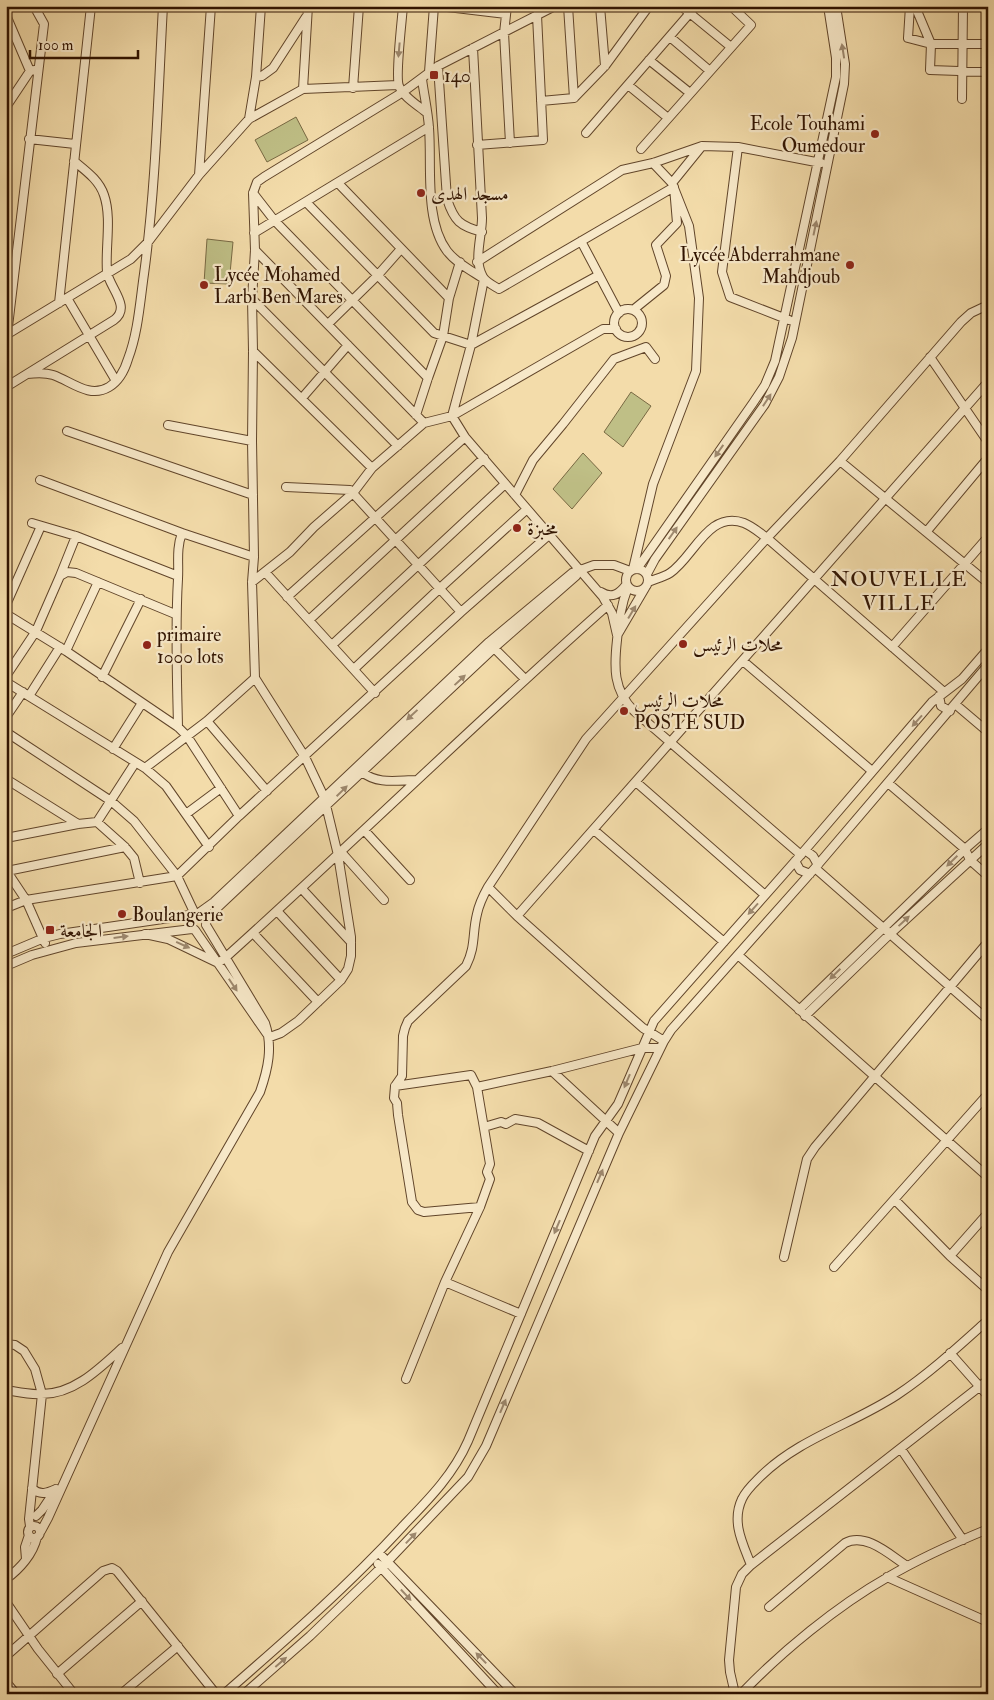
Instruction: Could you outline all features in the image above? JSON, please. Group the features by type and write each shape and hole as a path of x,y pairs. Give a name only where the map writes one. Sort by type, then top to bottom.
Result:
{"street":[{"path":"7,335 44,24 34,6"},
{"path":"59,303 91,6"},
{"path":"27,374 52,375 92,391 108,388 116,381 128,360 133,342 148,242 164,6"},
{"path":"199,175 211,6"},
{"path":"249,119 256,77 260,6"},
{"path":"303,89 308,6"},
{"path":"353,88 359,6"},
{"path":"403,6 398,70 401,89 428,113"},
{"path":"429,72 434,6"},
{"path":"439,6 507,10 504,33 510,143"},
{"path":"270,1037 289,1028 341,980 350,962 351,942 340,854 327,806 305,757 255,678 252,582 254,557 252,299 255,250 253,193 257,182 264,177 401,89 422,79 438,66 555,6"},
{"path":"568,6 574,98"},
{"path":"600,6 605,66"},
{"path":"541,101 574,98 605,66 649,6"},
{"path":"681,6 731,47"},
{"path":"586,133 696,6"},
{"path":"641,149 751,25 731,6"},
{"path":"814,869 813,856 800,855 634,711 623,698 615,675 617,635 620,610 627,586 626,580 765,385 775,361 837,72 828,6"},
{"path":"617,635 647,581 655,560 772,392 786,358 795,323 845,74 836,6"},
{"path":"910,6 908,38 931,44 988,44"},
{"path":"916,6 931,44 930,70 988,72"},
{"path":"962,6 962,99"},
{"path":"6,15 30,71"},
{"path":"477,145 543,140 537,15"},
{"path":"256,77 262,76 273,68 307,16"},
{"path":"670,37 710,71"},
{"path":"473,48 482,232 477,262 484,279 471,345 452,416 465,437 597,590 608,605 617,635"},
{"path":"650,60 690,93"},
{"path":"438,66 447,199 456,219 464,227 482,232"},
{"path":"6,107 30,71 39,69"},
{"path":"422,79 428,113 431,195 441,242 448,253 499,290 673,185 702,146"},
{"path":"628,84 668,118"},
{"path":"7,335 131,259 148,242 199,175 249,119 303,89 401,89"},
{"path":"254,233 429,127"},
{"path":"29,139 75,144"},
{"path":"477,262 622,170 653,163 702,146 738,148 828,164"},
{"path":"738,148 722,272 730,297 795,323"},
{"path":"6,387 117,318 121,312 121,304 107,274 106,200 97,182 74,161"},
{"path":"633,570 653,484 696,371 699,298 689,226 673,185 653,163"},
{"path":"338,183 400,250 449,298"},
{"path":"633,310 664,285 666,276 656,245 677,223 673,185"},
{"path":"253,193 274,220 428,378"},
{"path":"306,202 434,333 471,345 599,275"},
{"path":"581,241 619,313"},
{"path":"255,250 424,423"},
{"path":"328,324 377,276 400,250"},
{"path":"416,415 443,336 449,298 460,262"},
{"path":"6,283 14,278"},
{"path":"67,298 116,381"},
{"path":"252,299 398,446"},
{"path":"480,1207 424,1212 418,1210 414,1205 397,1102 394,1098 395,1086 402,1076 404,1028 408,1021 466,966 474,944 476,915 488,888 586,739 840,460 961,322 988,305"},
{"path":"630,352 633,337 640,331 642,322 637,312 628,309 619,313 614,321 616,329 622,336 633,337"},
{"path":"252,582 290,552 314,527 353,493 372,468 424,423 452,416 604,329 616,329"},
{"path":"302,398 348,345"},
{"path":"515,495 533,460 614,359 646,347 655,359"},
{"path":"253,351 372,468"},
{"path":"930,357 988,442"},
{"path":"517,916 988,382"},
{"path":"168,425 252,441"},
{"path":"67,431 253,495"},
{"path":"288,597 465,437"},
{"path":"309,620 484,458"},
{"path":"927,531 988,458"},
{"path":"840,460 988,583"},
{"path":"40,480 182,533 254,557"},
{"path":"332,645 417,564 506,484"},
{"path":"286,488 350,490 461,612"},
{"path":"354,669 527,509"},
{"path":"627,586 636,592 647,581 670,573 706,533 718,525 734,521 745,524 767,538 944,693 955,694 957,703 988,732"},
{"path":"32,523 76,536 178,576"},
{"path":"6,605 41,526"},
{"path":"178,727 177,546 182,533"},
{"path":"6,908 26,900 177,876 239,816 461,612 550,534"},
{"path":"6,676 36,631 76,536"},
{"path":"892,647 988,537"},
{"path":"222,960 188,921 195,913 214,902 489,642 572,572 594,565 614,565 644,571 647,581"},
{"path":"6,966 48,950 76,943 201,929 218,907 494,648 576,576 580,569"},
{"path":"60,576 67,572 98,582 176,614"},
{"path":"265,572 375,693"},
{"path":"6,717 63,649 98,582"},
{"path":"597,590 610,596 616,596 627,586"},
{"path":"102,677 141,599"},
{"path":"222,960 302,889 525,679 608,605"},
{"path":"6,614 36,631 178,727 187,736 239,816"},
{"path":"494,648 525,679"},
{"path":"224,1694 373,1559 439,1488 460,1459 588,1151 595,1136 618,1104 654,1021 872,771 944,693 962,679 988,649"},
{"path":"743,661 872,771"},
{"path":"244,1694 310,1636 381,1568 456,1491 474,1469 490,1438 618,1133 660,1048 671,1030 814,869 988,665"},
{"path":"145,768 207,721 255,678"},
{"path":"6,682 145,768 166,786 209,847"},
{"path":"944,693 941,706 950,711"},
{"path":"113,749 142,703"},
{"path":"207,721 267,791"},
{"path":"6,732 111,800 134,822 177,876 195,913"},
{"path":"97,822 135,763"},
{"path":"362,772 370,779 377,781 417,780"},
{"path":"6,779 78,824"},
{"path":"636,782 765,895"},
{"path":"888,783 965,849 970,860 988,876"},
{"path":"186,814 221,788"},
{"path":"6,838 97,822 134,858 140,883"},
{"path":"798,1010 988,829"},
{"path":"364,830 410,880"},
{"path":"594,830 724,942"},
{"path":"806,1016 890,934 988,844"},
{"path":"48,950 26,900 7,871 124,847"},
{"path":"340,854 384,900"},
{"path":"800,855 800,870 814,869 988,1020"},
{"path":"488,888 601,991 664,1041"},
{"path":"302,889 351,942"},
{"path":"277,911 341,980"},
{"path":"6,954 44,938 80,930 195,913 205,916 206,924 222,960 270,1037 268,1063 260,1092 172,1244 59,1488 36,1530"},
{"path":"253,933 318,1002"},
{"path":"145,934 168,939 222,960"},
{"path":"784,1257 807,1159 815,1147 988,942"},
{"path":"738,955 988,1177"},
{"path":"477,1087 552,1071 642,1048 660,1048"},
{"path":"552,1071 618,1133"},
{"path":"395,1086 471,1075 477,1087 490,1164 486,1172 490,1179 480,1207 445,1282 406,1379"},
{"path":"834,1267 988,1094"},
{"path":"484,1127 501,1122 506,1124 515,1119 538,1123 588,1151"},
{"path":"895,1200 950,1256 988,1290"},
{"path":"950,1256 988,1213"},
{"path":"445,1282 521,1314"},
{"path":"751,1565 738,1526 739,1507 747,1490 789,1453 813,1438 874,1409 898,1394 988,1320"},
{"path":"6,1344 15,1345 24,1351 34,1368 42,1394 28,1521 36,1530"},
{"path":"6,1390 42,1394 62,1390 81,1382 125,1345"},
{"path":"950,1353 988,1396"},
{"path":"735,1694 730,1672 730,1660 735,1594 738,1580 751,1565 988,1380"},
{"path":"901,1449 962,1540"},
{"path":"460,1459 474,1469"},
{"path":"32,1488 36,1492 44,1494 59,1488"},
{"path":"36,1516 59,1488"},
{"path":"6,1579 17,1570 34,1549 36,1516 31,1502"},
{"path":"741,1694 785,1652 886,1577 988,1529"},
{"path":"26,1559 25,1547 29,1535 28,1530 36,1530"},
{"path":"769,1607 852,1540 868,1542 907,1566"},
{"path":"379,1553 515,1694"},
{"path":"373,1559 498,1694"},
{"path":"6,1656 103,1571 109,1568 117,1571 216,1694"},
{"path":"886,1577 988,1622"},
{"path":"57,1674 142,1601"},
{"path":"6,1602 57,1674 74,1694"},
{"path":"121,1694 178,1646"},
{"path":"6,1682 16,1694"}],"green space":[{"path":"296,117 308,140 267,162 255,140"},
{"path":"207,239 233,242 229,284 204,283"},
{"path":"631,392 651,406 623,447 604,432"},
{"path":"583,453 602,473 572,509 553,489"}],"place":[{"name":"140","path":"434,75"},
{"name":"Ecole Touhami Oumedour","path":"875,134"},
{"name":"مسجد الهدى","path":"421,193"},
{"name":"Lycée Abderrahmane Mahdjoub","path":"850,265"},
{"name":"Lycée Mohamed Larbi Ben Mares","path":"204,285"},
{"name":"مخبزة","path":"517,528"},
{"name":"محلات الرئيس","path":"683,644"},
{"name":"primaire 1000 lots","path":"147,645"},
{"name":"محلات الرئيس POSTE SUD","path":"624,711"},
{"name":"Boulangerie","path":"122,914"},
{"name":"الجامعة","path":"50,930"}],"district":[{"name":"NOUVELLE VILLE","path":"899,591"}]}
